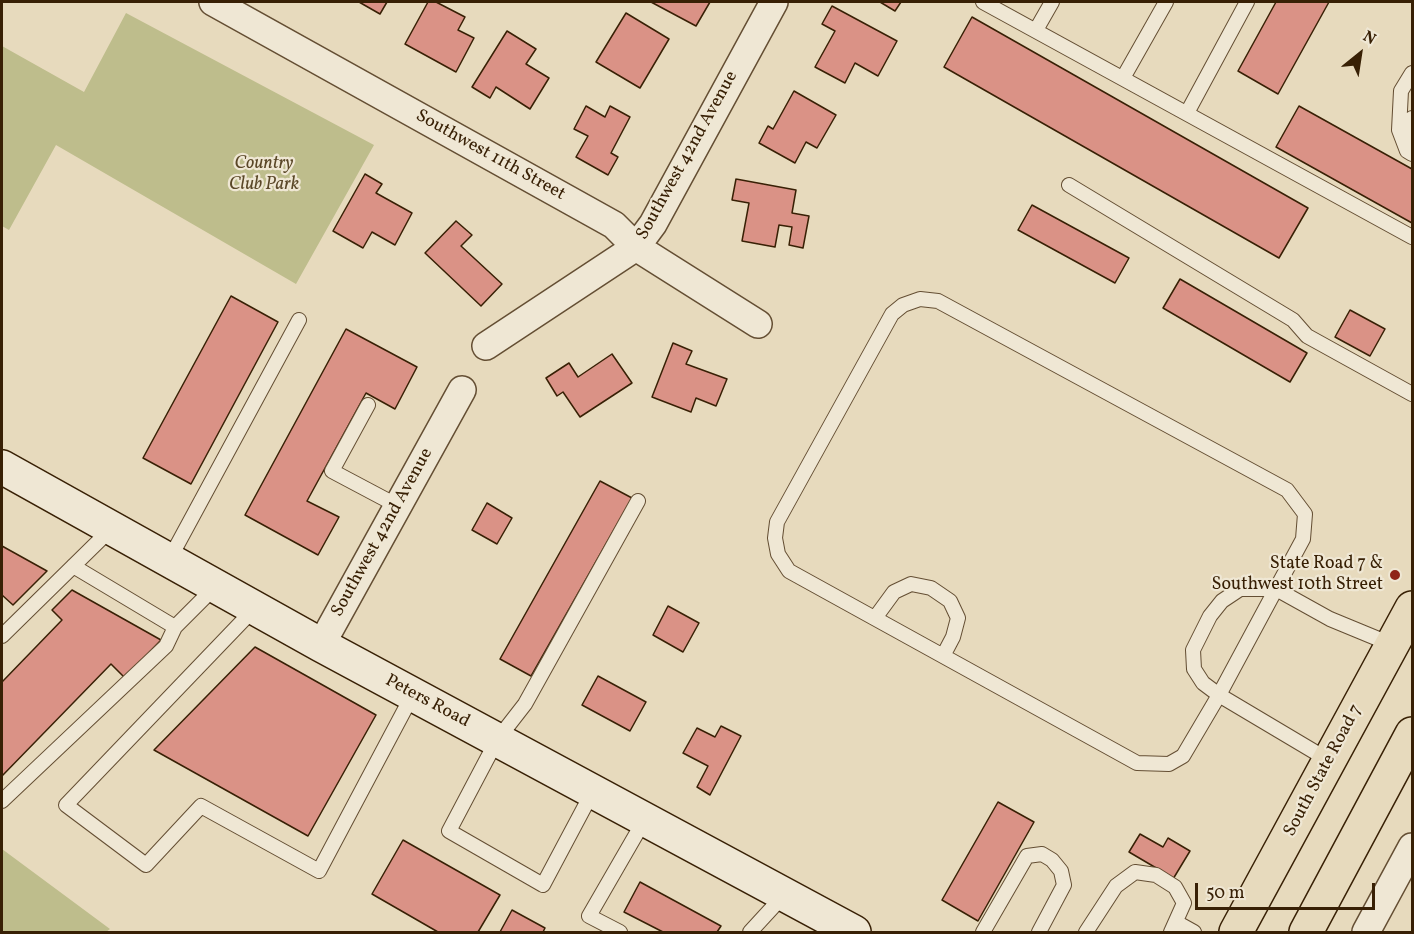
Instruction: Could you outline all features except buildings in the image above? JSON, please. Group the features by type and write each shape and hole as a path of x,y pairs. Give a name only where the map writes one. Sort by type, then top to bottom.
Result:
{"main road":[{"name":"South State Road 7","path":"1236,933 1413,608"},
{"path":"1306,933 1413,735"}],"street":[{"name":"Southwest 11th Street","path":"213,2 614,225 636,247 758,324"},
{"name":"Southwest 42nd Avenue","path":"486,346 636,247 653,224 774,2"},
{"name":"Southwest 42nd Avenue","path":"321,645 462,390"},
{"name":"Peters Road","path":"2,467 321,645 854,933"},
{"path":"1366,933 1413,847"}],"lane":[{"path":"983,2 1413,237"},
{"path":"1036,30 1052,2"},
{"path":"1123,78 1166,2"},
{"path":"1187,113 1247,2"},
{"path":"1410,152 1399,130 1401,92 1413,73"},
{"path":"1410,152 1406,133 1413,118"},
{"path":"1069,185 1293,320 1307,336 1413,394"},
{"path":"920,299 938,301 1287,490 1305,514 1303,539 1276,589 1183,756 1169,764 1137,763 789,571 778,554 777,522 892,314 903,305 920,299"},
{"path":"169,560 299,320"},
{"path":"368,405 332,471 398,506"},
{"path":"592,791 543,885 449,831 497,740 525,704 638,501"},
{"path":"2,636 112,528"},
{"path":"73,566 175,627"},
{"path":"875,618 894,592 911,584 931,588 950,601 958,618 953,637 943,656"},
{"path":"2,801 166,646 175,627 216,586"},
{"path":"1330,761 1219,695 1203,682 1194,669 1193,650 1210,616 1222,602 1240,589 1276,589 1330,619 1393,645"},
{"path":"255,608 66,805 146,865 201,806 319,871 413,694"},
{"path":"620,933 589,916 645,819"},
{"path":"983,933 1027,856 1042,854 1052,860 1061,871 1064,885 1039,933"},
{"path":"1086,933 1116,886 1136,872 1156,875 1175,887 1184,903 1174,927 1194,933"},
{"path":"750,933 784,895"}],"green space":[{"name":"Country Club Park","path":"126,13 374,145 296,284 56,145 9,230 2,226 2,46 84,92"},
{"path":"2,849 110,929 106,932 2,932"}],"place":[{"name":"State Road 7 & Southwest 10th Street","path":"1395,575"}]}
